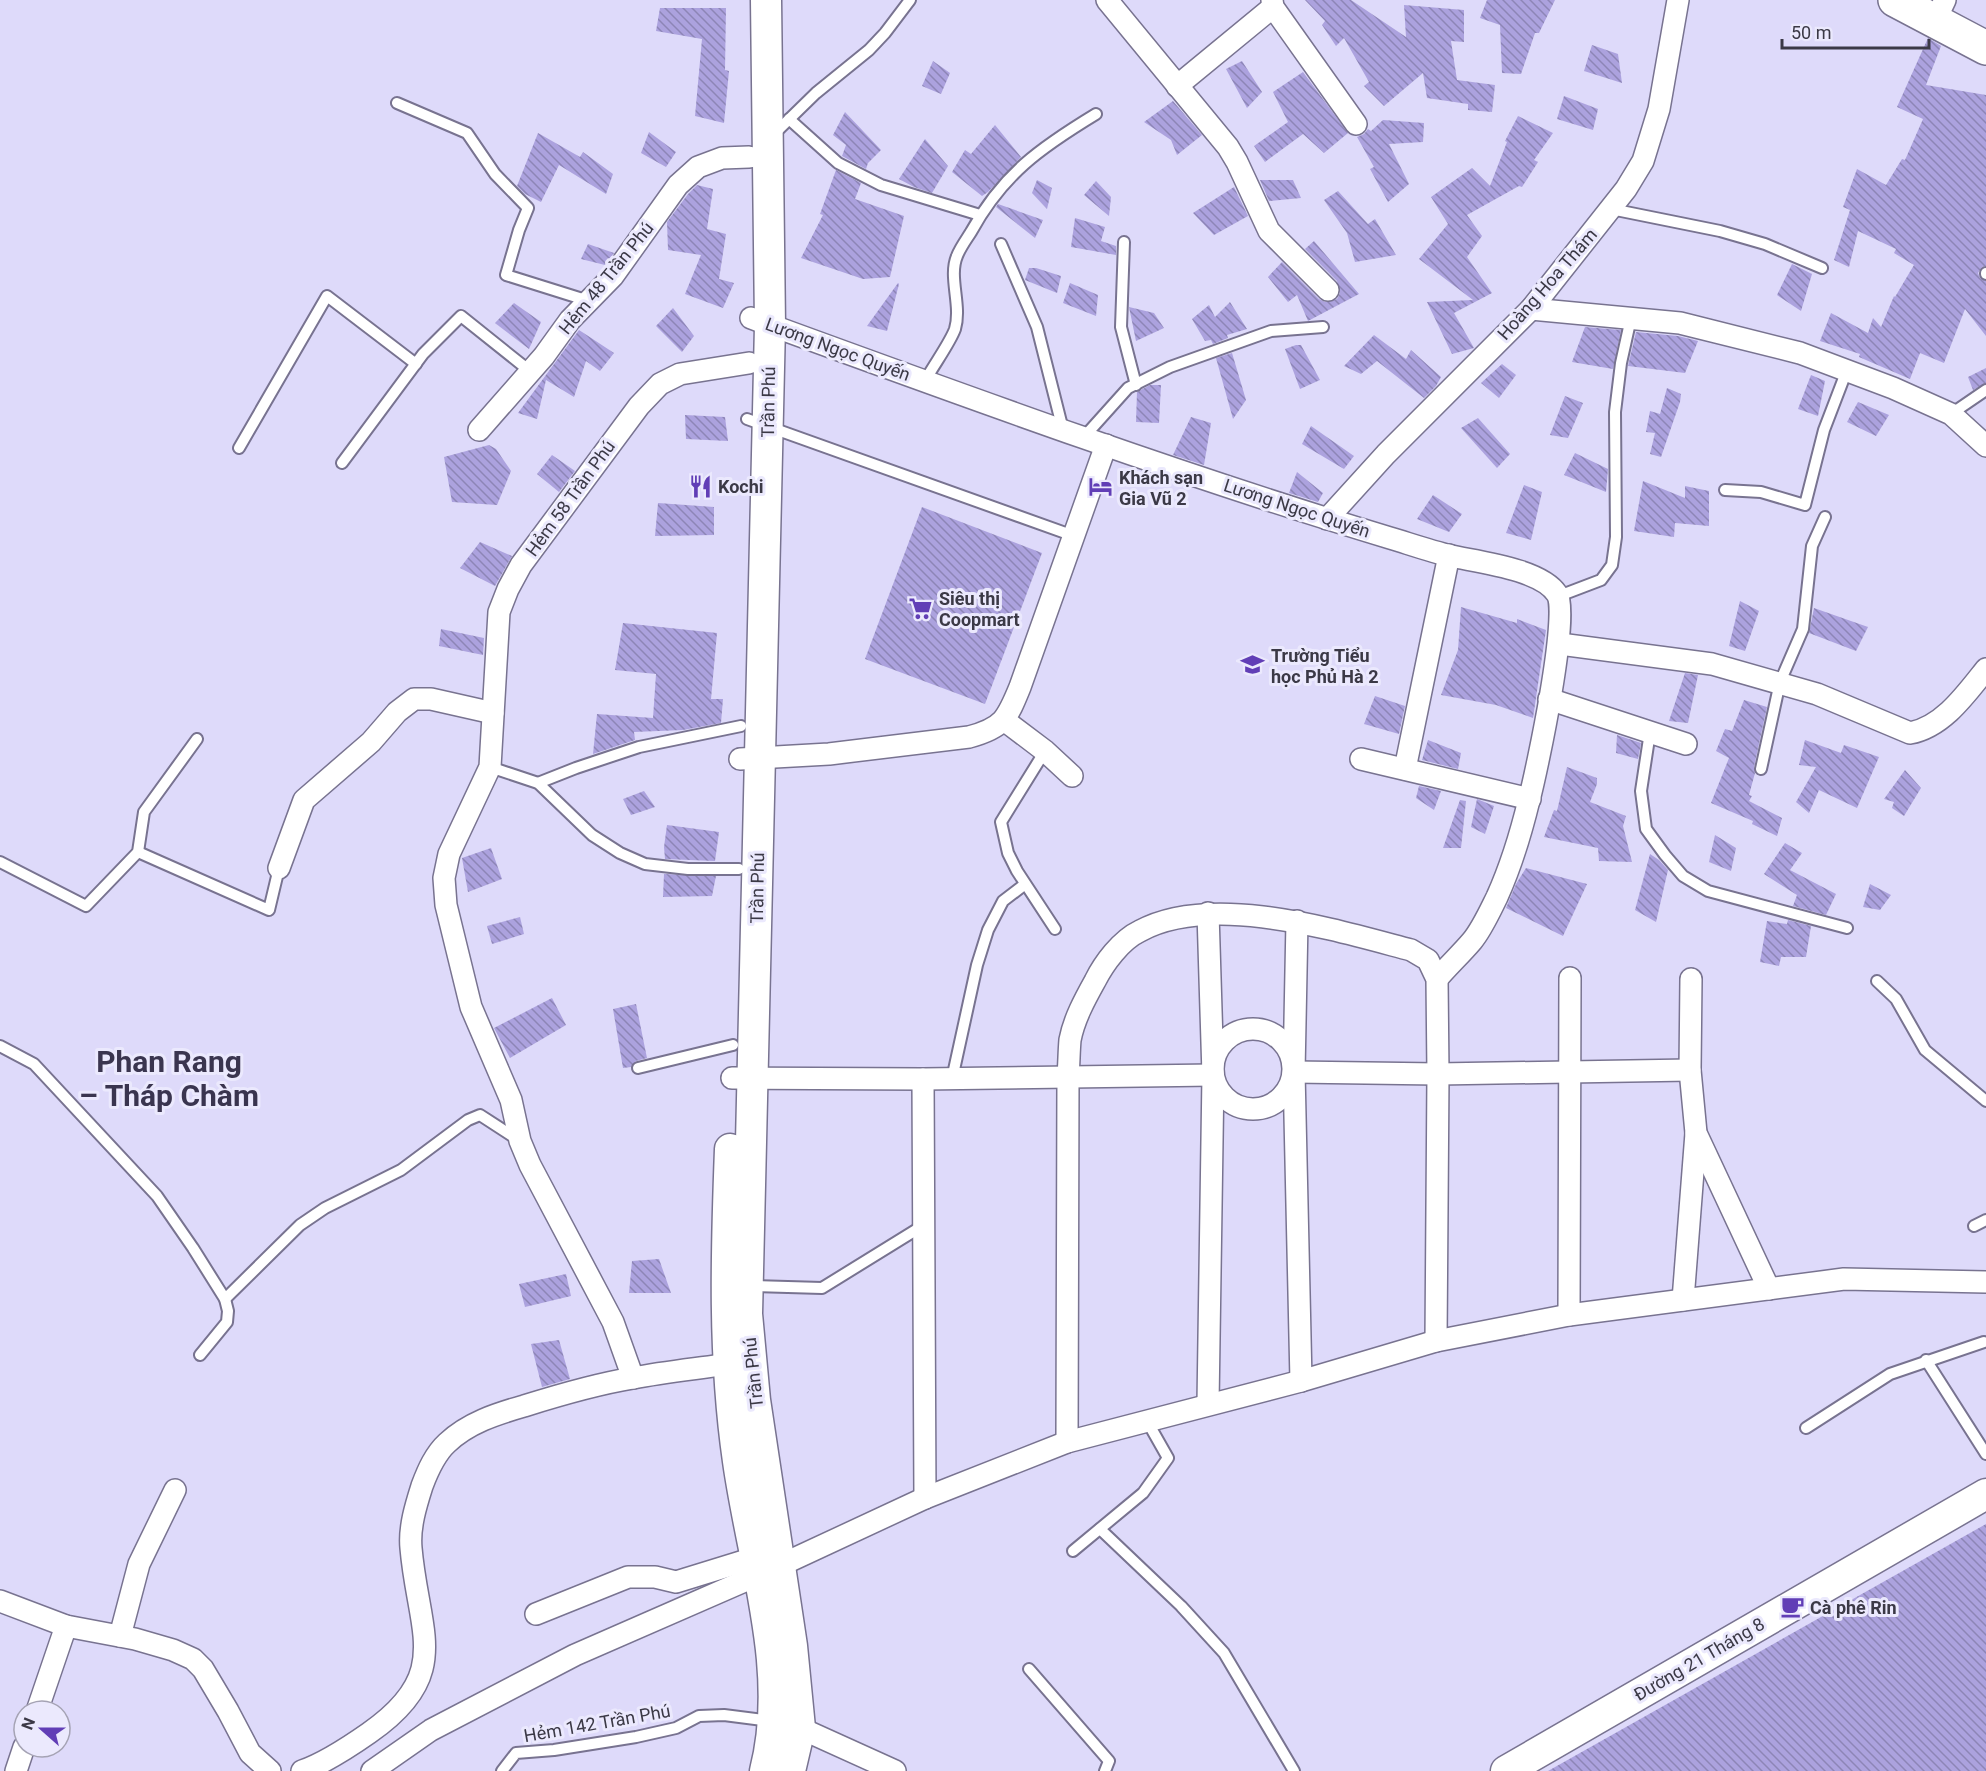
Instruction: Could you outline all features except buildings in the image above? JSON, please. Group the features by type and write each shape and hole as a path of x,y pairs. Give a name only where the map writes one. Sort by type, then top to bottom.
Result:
{"main road":[{"name":"Trần Phú","path":"747,0 768,139"},
{"name":"Trần Phú","path":"739,1363 747,1314 742,1077 760,322 768,139 766,0"},
{"path":"1895,0 1940,10 1986,48"},
{"name":"Trần Phú","path":"760,322 749,363 758,423 741,726 750,758 739,869 733,1045 742,1077 727,1220 739,1363 738,1462 766,1565 771,1651 787,1725 790,1771"},
{"name":"Đường 21 Tháng 8","path":"1506,1771 1986,1494"},
{"name":"Trần Phú","path":"765,1771 787,1725"}],"street":[{"path":"1107,0 1228,147 1269,231 1328,290"},
{"name":"Hoàng Hoa Thám","path":"1327,519 1386,454 1531,309 1626,189 1643,161 1659,109 1678,0"},
{"path":"1177,86 1273,4 1356,124"},
{"name":"Hẻm 48 Trần Phú","path":"479,430 531,372 570,320 613,276 678,185 698,167 768,139"},
{"path":"1531,309 1680,323 1800,352 1951,414 1986,446"},
{"name":"Lương Ngọc Quyến","path":"760,322 1106,445 1327,519 1449,555 1514,569 1539,580 1559,596"},
{"name":"Hẻm 58 Trần Phú","path":"490,767 499,612 521,565 639,406 660,384 680,374 749,363"},
{"path":"750,758 829,754 969,737 991,731 1004,720 1013,704 1106,445"},
{"path":"1405,769 1449,555"},
{"path":"1437,979 1473,940 1496,898 1512,857 1530,799 1560,644 1559,596"},
{"path":"1560,644 1712,664 1817,694 1910,733 1922,731 1956,705 1986,669"},
{"path":"279,868 304,800 371,742 397,712 414,699 431,699 493,713"},
{"path":"1549,699 1686,744"},
{"path":"1004,720 1045,751 1072,776"},
{"path":"1360,759 1530,799"},
{"path":"490,767 449,854 444,878 446,905 471,1007 511,1100 520,1141 530,1165 613,1322 633,1378"},
{"path":"1208,913 1213,1076 1217,1088 1225,1098 1236,1105 1248,1109 1261,1109 1278,1100 1290,1085 1294,1072 1287,1046 1265,1030 1252,1028 1238,1031 1227,1038 1218,1049 1213,1062 1213,1076 1208,1404"},
{"path":"1066,1442 1070,1038 1080,1008 1106,961 1138,932 1169,918 1208,913 1297,921 1411,950 1428,960 1437,979 1436,1341"},
{"path":"1297,921 1294,1072 1301,1381"},
{"path":"1569,1316 1570,978"},
{"path":"1683,1300 1696,1133 1690,1070 1691,979"},
{"path":"1294,1072 1438,1074 1690,1070"},
{"path":"742,1077 923,1079 1213,1076"},
{"path":"923,1079 925,1498"},
{"path":"1696,1133 1769,1289"},
{"path":"372,1771 430,1730 575,1655 766,1565 1066,1442 1301,1381 1436,1341 1569,1316 1844,1279 1986,1282"},
{"path":"302,1771 356,1742 384,1723 400,1709 417,1683 425,1658 425,1632 410,1545 412,1526 428,1470 448,1441 474,1424 545,1399 633,1378 739,1363"},
{"path":"120,1636 139,1564 175,1490"},
{"path":"536,1614 628,1577 655,1577 676,1582 766,1565"},
{"path":"0,1601 66,1626 120,1636 173,1650 193,1659 203,1669 249,1753 270,1771"},
{"path":"41,1699 66,1626"},
{"path":"787,1725 895,1771"}],"lane":[{"path":"910,0 885,33 868,50 768,139 838,163 881,185 980,215"},
{"path":"397,103 467,134 495,174 528,208 506,275 589,300"},
{"path":"925,381 955,329 958,298 953,273 956,256 980,215 998,190 1028,159 1096,114"},
{"path":"1611,209 1720,231 1765,244 1822,268"},
{"path":"1124,242 1121,327 1136,385"},
{"path":"1001,244 1037,327 1063,430"},
{"path":"239,448 327,296 416,364"},
{"path":"342,463 416,364 461,316 531,372"},
{"path":"1559,596 1601,580 1612,565 1616,537 1615,412 1621,363 1631,318"},
{"path":"1084,437 1128,388 1180,363 1271,331 1323,327"},
{"path":"1725,490 1761,492 1805,505 1824,430 1847,370"},
{"path":"1951,414 1986,390"},
{"path":"758,423 1074,536"},
{"path":"1761,769 1780,682 1803,628 1812,546 1825,518"},
{"path":"538,783 639,747 741,726"},
{"path":"1650,732 1641,791 1646,829 1683,876 1708,891 1847,928"},
{"path":"0,862 86,906 138,852 144,812 197,739"},
{"path":"1045,751 1001,822 1008,853 1024,885 1055,929"},
{"path":"490,767 523,776 538,783 592,835 620,853 645,864 688,869 739,869"},
{"path":"138,852 269,910 279,868"},
{"path":"952,1078 977,965 988,930 1003,901 1024,885"},
{"path":"1877,981 1896,999 1925,1050 1986,1101"},
{"path":"638,1068 733,1045"},
{"path":"0,1046 33,1064 157,1196 193,1248 225,1299 228,1311 227,1322 200,1355"},
{"path":"225,1299 300,1225 325,1208 401,1170 468,1120 480,1114 520,1141"},
{"path":"1974,1226 1986,1220"},
{"path":"747,1286 822,1288 924,1225"},
{"path":"1806,1428 1890,1374 1984,1342"},
{"path":"1926,1360 1986,1454"},
{"path":"1073,1551 1143,1493 1168,1458 1147,1421"},
{"path":"1100,1529 1181,1606 1224,1653 1294,1771"},
{"path":"1029,1669 1109,1761 1105,1771"},
{"name":"Hẻm 142 Trần Phú","path":"502,1771 516,1753 554,1750 636,1737 676,1728 699,1716 724,1715 787,1725"}],"place":[{"name":"Kochi","path":"700,486"},
{"name":"Khách sạn Gia Vũ 2","path":"1101,487"},
{"name":"Siêu thị Coopmart","path":"921,608"},
{"name":"Trường Tiểu học Phủ Hà 2","path":"1253,665"},
{"name":"Cà phê Rin","path":"1792,1607"}],"district":[{"name":"Phan Rang – Tháp Chàm","path":"169,1078"}]}
